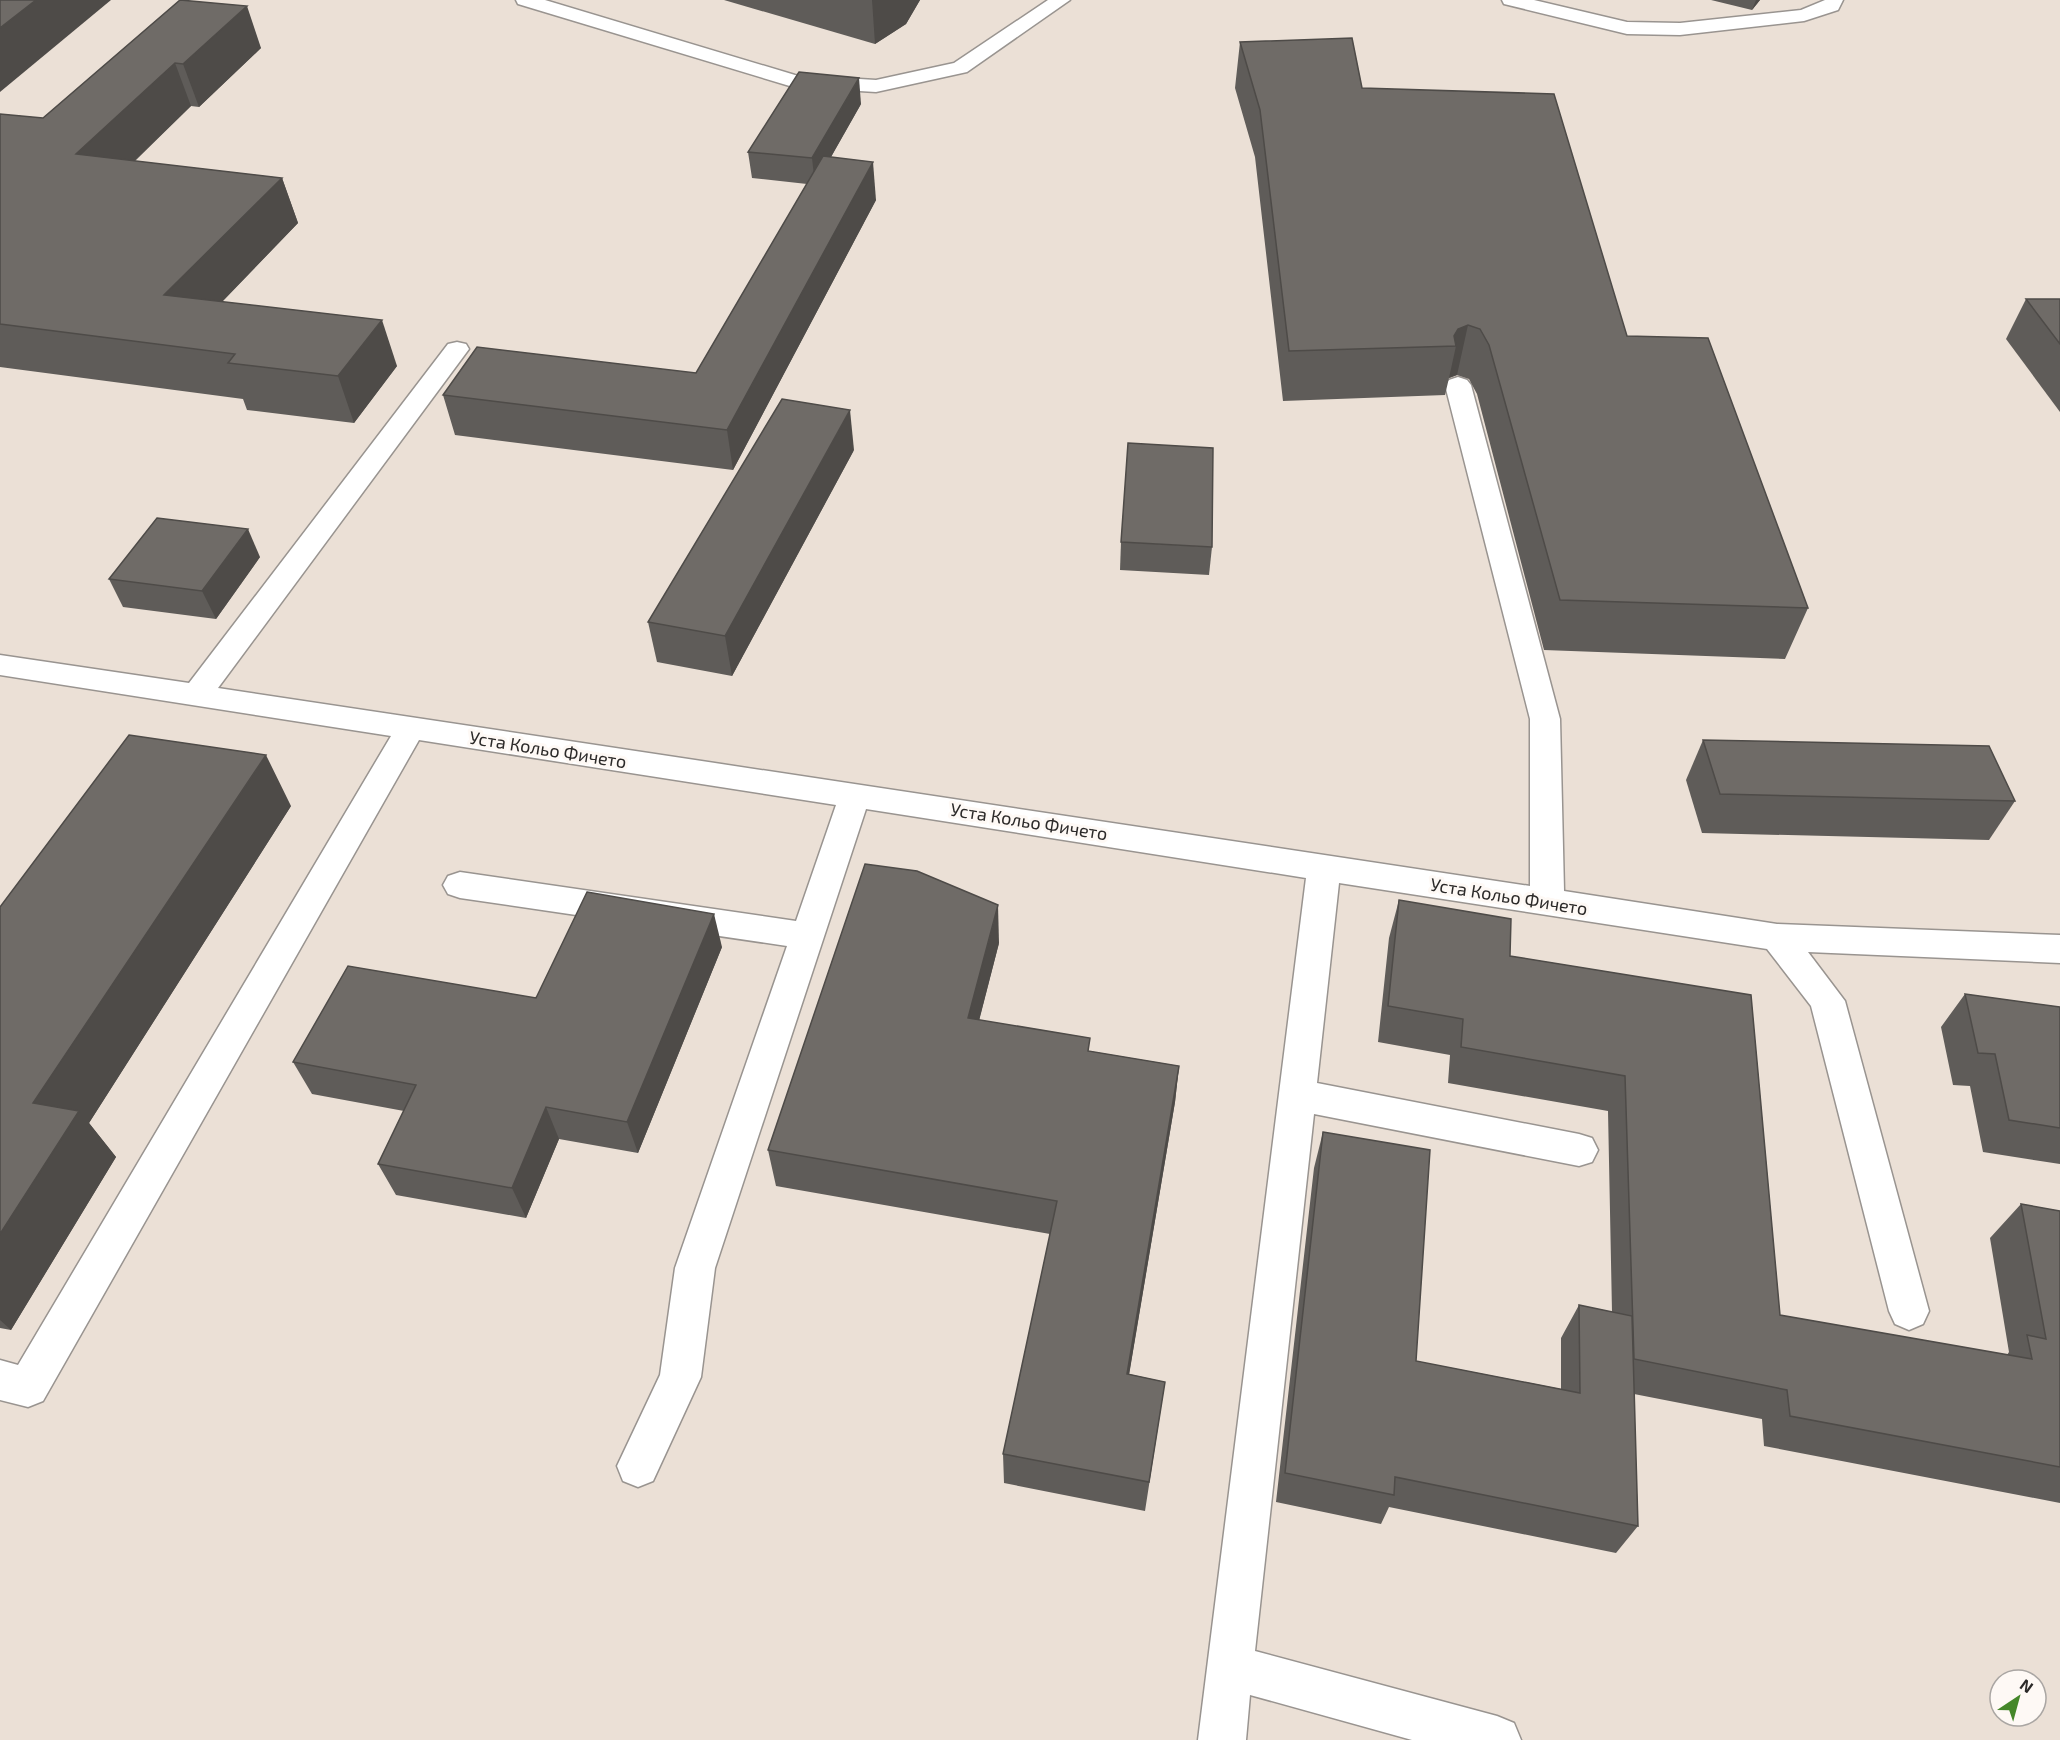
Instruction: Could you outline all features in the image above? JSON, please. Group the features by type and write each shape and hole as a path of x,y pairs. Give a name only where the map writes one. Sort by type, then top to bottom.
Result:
{"street":[{"path":"525,0 793,81 876,86 960,68 1061,0"},
{"path":"1511,0 1627,28 1680,29 1804,15 1831,6 1834,0"},
{"path":"197,695 457,349"},
{"path":"1458,385 1545,719 1547,901"},
{"name":"Уста Кольо Фичето","path":"0,665 1777,937 2060,949"},
{"path":"0,1380 28,1387 411,728"},
{"path":"638,1466 680,1377 694,1268 855,795"},
{"path":"1222,1740 1324,867"},
{"path":"460,885 807,936"},
{"path":"1777,937 1827,1001 1909,1311"},
{"path":"1298,1095 1579,1150"},
{"path":"1231,1667 1497,1740"}],"shaded area":[{"path":"0,0 2060,0 2060,1740 0,1740"}],"building":[{"path":"0,0 36,0 0,28"},
{"path":"180,0 247,6 183,64 175,63 76,154 282,178 164,295 382,320 338,376 228,363 235,354 0,324 0,114 43,118"},
{"path":"1352,38 1362,88 1554,94 1627,336 1708,338 1808,608 1560,600 1489,345 1480,329 1468,325 1458,329 1454,336 1456,346 1289,351 1260,110 1240,42"},
{"path":"799,72 859,78 812,158 748,152"},
{"path":"823,156 873,162 727,430 443,395 477,347 696,373"},
{"path":"2026,299 2060,299 2060,344"},
{"path":"782,399 850,410 725,636 648,622"},
{"path":"1128,443 1213,448 1212,547 1121,542"},
{"path":"157,518 248,529 202,591 109,579"},
{"path":"129,735 266,755 33,1103 79,1111 0,1234 0,907"},
{"path":"1703,740 1989,746 2015,801 1720,794"},
{"path":"865,864 917,871 998,905 968,1018 1090,1038 1088,1051 1179,1066 1127,1374 1165,1382 1149,1482 1003,1454 1057,1201 768,1150"},
{"path":"587,892 714,914 627,1122 546,1107 512,1188 378,1164 416,1085 293,1062 348,966 536,998"},
{"path":"1399,900 1511,919 1510,956 1751,995 1780,1315 2032,1359 2027,1335 2046,1339 2021,1204 2060,1211 2060,1467 1790,1416 1787,1390 1634,1359 1625,1076 1461,1047 1463,1019 1388,1006"},
{"path":"1965,994 2060,1007 2060,1128 2009,1120 1995,1054 1978,1053"},
{"path":"1323,1132 1430,1150 1416,1361 1580,1393 1579,1305 1632,1316 1638,1526 1395,1477 1394,1495 1285,1473"}]}
